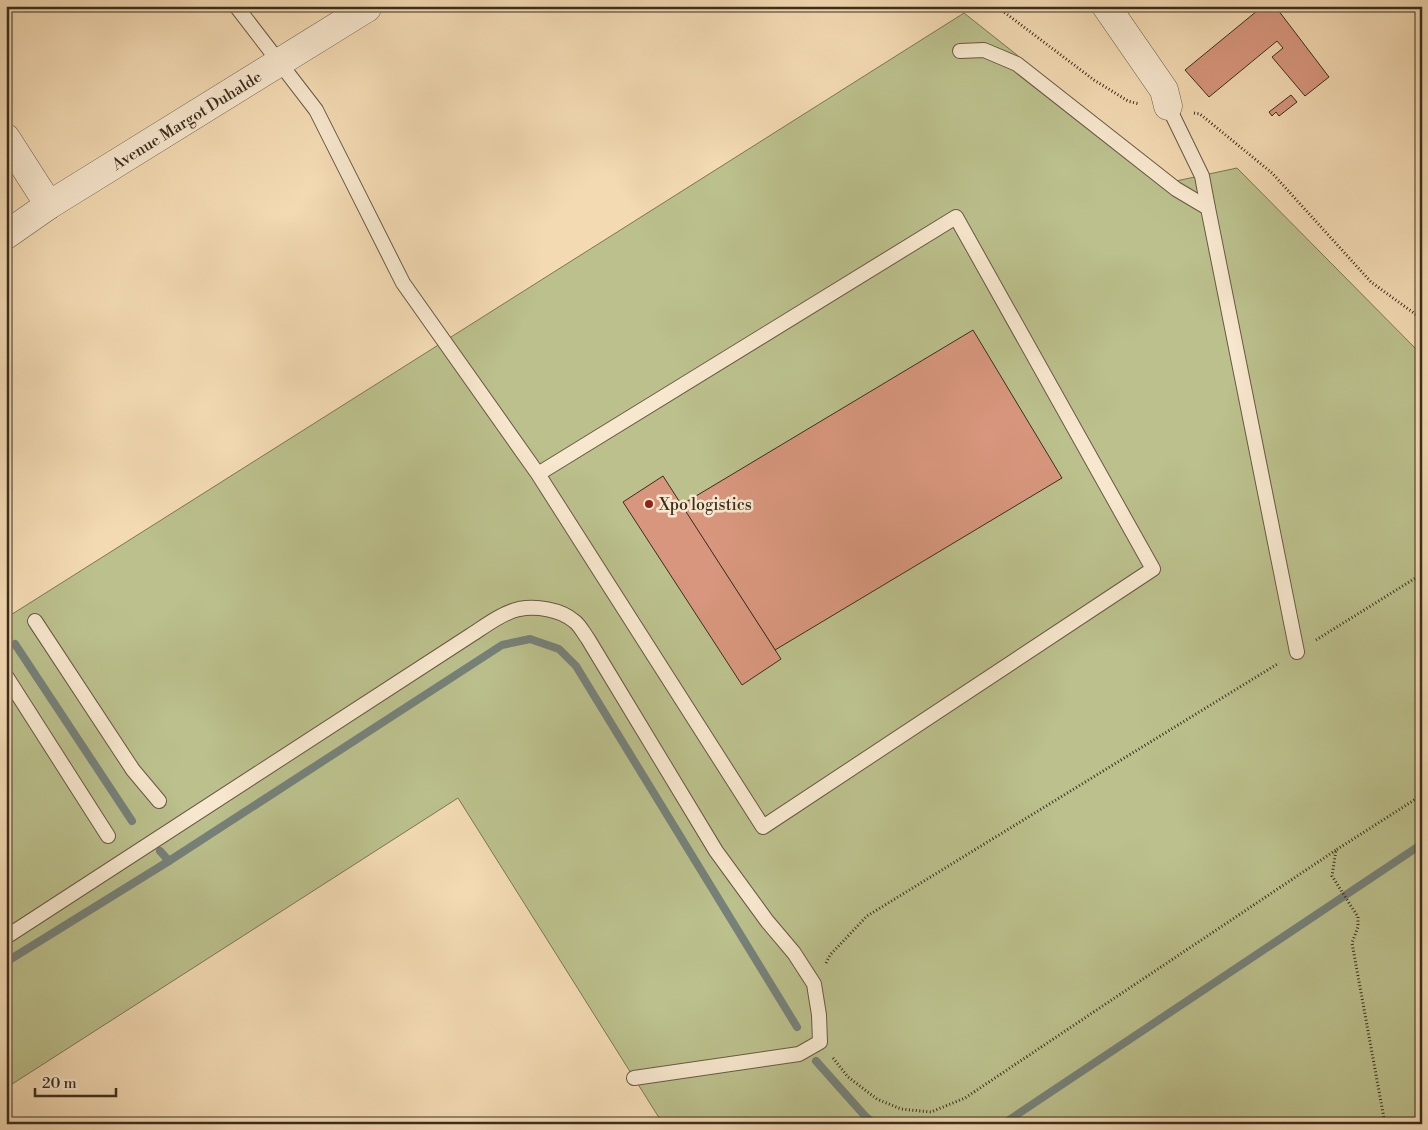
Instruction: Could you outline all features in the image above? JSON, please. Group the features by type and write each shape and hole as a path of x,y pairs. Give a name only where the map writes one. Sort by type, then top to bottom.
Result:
{"street":[{"path":"1106,6 1164,90 1157,106"},
{"name":"Avenue Margot Duhalde","path":"6,235 49,205 279,62 355,10"},
{"path":"6,138 49,205"}],"lane":[{"path":"236,6 316,110 403,283 538,474 763,827 1153,569 956,216 538,474"},
{"path":"960,52 984,50 1017,64 1176,189 1208,208"},
{"path":"1157,106 1202,176 1296,652"},
{"path":"6,937 506,614 518,609 540,608 555,610 574,621 588,639 716,851 767,921 794,953 814,984 819,1015 820,1042 800,1054 634,1078"},
{"path":"35,621 132,770 159,801"},
{"path":"6,676 108,836"}],"path":[{"path":"996,6 1094,80 1128,100 1200,114 1272,173 1371,282 1422,319"},
{"path":"814,984 830,955 868,916 1422,574"},
{"path":"820,1042 848,1077 877,1099 901,1109 931,1112 965,1098 1336,850 1422,795"},
{"path":"1336,850 1332,876 1358,917 1358,927 1352,944 1385,1124"}],"green space":[{"path":"964,13 1176,181 1237,168 1422,355 1422,1124 663,1124 458,798 6,1088 6,618"}],"building":[{"path":"1263,6 1275,6 1329,77 1305,96 1272,57 1283,48 1277,41 1209,97 1185,70"},
{"path":"1291,95 1297,102 1279,116 1276,112 1272,116 1269,112"},
{"path":"973,330 1062,478 775,650 681,505"},
{"path":"663,476 781,659 742,685 623,502"}],"waterway":[{"path":"6,962 169,861 502,645 530,639 559,649 576,666 797,1027"},
{"path":"15,644 132,821"},
{"path":"1003,1124 1422,844"},
{"path":"160,851 169,861"},
{"path":"816,1061 865,1116 875,1124"}],"place":[{"name":"Xpo logistics","path":"649,504"}]}
